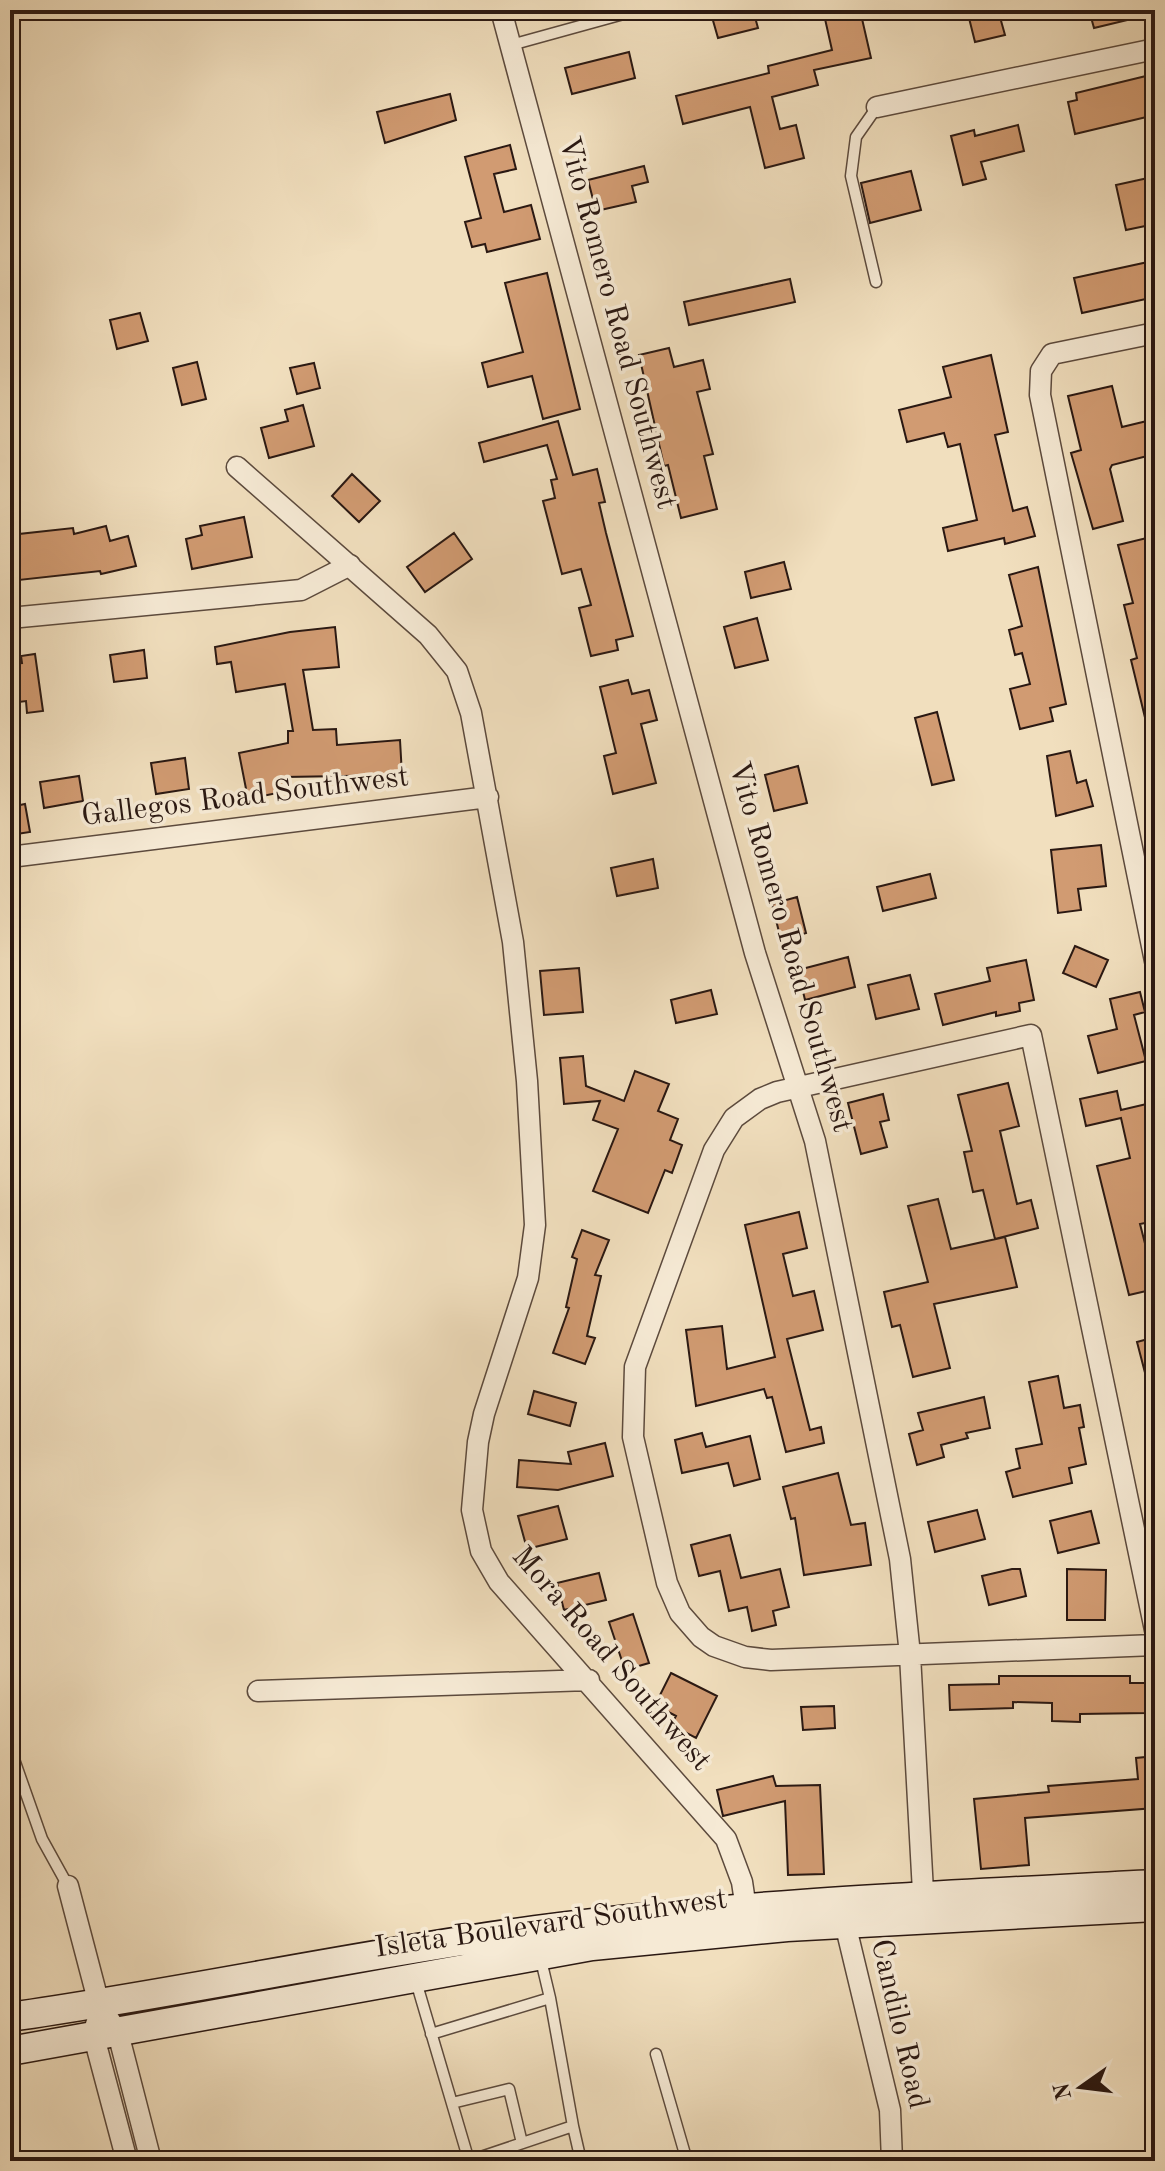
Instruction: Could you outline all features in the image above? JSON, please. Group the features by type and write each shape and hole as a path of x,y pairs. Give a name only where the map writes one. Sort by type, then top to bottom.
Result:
{"main road":[{"name":"Isleta Boulevard Southwest","path":"10,2017 537,1942 747,1918 924,1907 1155,1884"},
{"name":"Isleta Boulevard Southwest","path":"924,1907 1155,1907"},
{"name":"Isleta Boulevard Southwest","path":"10,2051 415,1977 537,1942"}],"street":[{"name":"Vito Romero Road Southwest","path":"501,10 755,953 815,1141 890,1505 910,1655 924,1907"},
{"path":"877,107 1155,49"},
{"path":"1155,333 1052,354 1041,371 1040,395 1155,961"},
{"name":"Mora Road Southwest","path":"237,467 428,635 457,671 471,713 513,942 527,1081 535,1225 528,1278 484,1414 472,1510 481,1551 499,1582 589,1680 726,1839 737,1861 747,1918"},
{"path":"10,618 301,590 350,565"},
{"name":"Gallegos Road Southwest","path":"10,857 488,797"},
{"path":"1155,1630 1031,1035 799,1086 760,1099 744,1109 724,1131 714,1150 635,1367 632,1399 635,1453 667,1583 680,1613 701,1637 729,1653 756,1659 1155,1645"},
{"path":"258,1691 589,1680"},
{"path":"68,1886 106,2035 127,2161"},
{"name":"Candilo Road","path":"843,1912 890,2110 892,2161"},
{"path":"106,2035 151,2161"}],"lane":[{"path":"511,45 627,13"},
{"path":"876,282 851,176 856,137 877,107"},
{"path":"10,1748 42,1839 68,1886"},
{"path":"537,1942 581,2161"},
{"path":"415,1977 469,2161 573,2126"},
{"path":"431,2034 550,1998"},
{"path":"656,2054 687,2161"},
{"path":"452,2103 509,2089 522,2143"}],"building":[{"path":"710,10 753,10 758,28 718,38"},
{"path":"823,10 860,10 871,58 814,70 818,85 772,97 780,129 796,125 804,158 765,168 750,107 683,124 676,96 769,73 768,66 832,50"},
{"path":"967,10 998,10 1005,35 975,42"},
{"path":"1089,10 1143,10 1144,16 1094,28"},
{"path":"629,52 635,78 572,94 565,68"},
{"path":"1146,76 1155,115 1075,134 1068,102 1077,100 1076,93"},
{"path":"450,94 456,120 385,143 377,112"},
{"path":"1018,125 1024,151 981,162 986,179 963,185 951,136 974,130 975,136"},
{"path":"510,145 516,169 494,174 504,212 531,205 540,239 487,252 485,244 472,247 465,222 481,218 465,157"},
{"path":"644,166 648,182 632,186 636,202 596,211 588,180"},
{"path":"911,171 921,210 870,223 861,183"},
{"path":"1148,178 1155,224 1126,230 1116,185"},
{"path":"1148,262 1155,297 1082,313 1074,278"},
{"path":"547,273 580,409 543,419 532,376 488,387 482,363 523,352 505,283"},
{"path":"790,279 795,302 689,325 684,302"},
{"path":"140,313 148,341 117,349 110,320"},
{"path":"669,348 674,367 703,360 710,389 697,392 713,454 704,456 717,509 681,518 668,465 664,466 639,355"},
{"path":"991,355 1008,432 995,435 1013,511 1027,507 1035,536 1005,544 1004,538 948,551 943,528 977,520 960,444 948,447 944,433 907,442 899,410 951,397 943,367"},
{"path":"197,362 206,399 182,405 173,368"},
{"path":"314,363 320,388 297,394 290,368"},
{"path":"1112,386 1122,427 1147,421 1155,454 1112,465 1110,469 1123,521 1093,529 1071,453 1081,450 1068,396"},
{"path":"303,405 314,446 269,458 261,428 288,421 285,410"},
{"path":"558,421 573,475 597,469 605,502 599,503 633,636 616,640 618,650 591,656 579,608 591,605 581,569 562,574 543,501 555,498 551,480 557,479 547,445 484,462 479,443"},
{"path":"352,474 380,501 359,522 332,496"},
{"path":"244,517 252,557 192,569 186,539 202,535 200,526"},
{"path":"106,526 110,541 128,536 136,566 101,574 100,571 10,581 10,535 73,528 74,534"},
{"path":"454,533 472,559 425,592 407,567"},
{"path":"1155,536 1155,733 1149,734 1131,660 1137,658 1124,605 1133,603 1118,545"},
{"path":"784,562 791,589 751,598 745,572"},
{"path":"1038,567 1066,704 1050,708 1053,721 1020,729 1010,689 1030,684 1022,653 1015,655 1009,630 1022,626 1009,575"},
{"path":"757,618 768,660 735,668 724,627"},
{"path":"335,627 339,667 303,670 313,730 336,729 337,745 400,740 402,775 285,777 287,791 248,799 239,753 288,743 288,731 293,731 285,684 236,692 231,662 217,664 215,647 290,632"},
{"path":"144,650 147,678 114,682 110,655"},
{"path":"35,654 43,711 27,713 26,701 10,703 10,664 22,663 21,656"},
{"path":"628,680 632,694 649,690 657,720 641,724 656,783 613,794 604,756 616,753 600,687"},
{"path":"937,712 954,780 932,785 915,718"},
{"path":"1070,751 1077,783 1086,780 1093,806 1056,816 1047,756"},
{"path":"185,758 189,789 156,794 151,763"},
{"path":"798,766 807,803 774,811 765,775"},
{"path":"79,776 83,801 44,808 40,782"},
{"path":"25,804 30,832 10,835 10,807"},
{"path":"1101,845 1106,886 1078,889 1081,910 1058,913 1051,850"},
{"path":"653,859 658,888 617,896 611,868"},
{"path":"930,874 936,898 883,911 877,887"},
{"path":"797,897 806,933 781,940 772,904"},
{"path":"1075,946 1108,960 1096,987 1063,973"},
{"path":"848,957 855,987 805,1000 798,970"},
{"path":"1026,960 1034,1000 1019,1003 1020,1011 996,1016 996,1012 943,1025 935,994 990,981 987,968"},
{"path":"579,968 583,1012 544,1015 540,971"},
{"path":"910,975 919,1009 876,1019 868,985"},
{"path":"711,990 717,1014 676,1023 671,1000"},
{"path":"1140,992 1145,1012 1134,1015 1146,1061 1098,1073 1088,1036 1117,1029 1110,999"},
{"path":"583,1056 586,1086 624,1101 635,1071 669,1084 658,1111 678,1119 670,1140 682,1145 672,1173 665,1170 648,1213 593,1191 618,1129 593,1120 600,1101 564,1104 560,1058"},
{"path":"1008,1083 1019,1126 1000,1131 1017,1204 1031,1200 1038,1228 995,1239 983,1190 973,1192 964,1152 972,1151 958,1095"},
{"path":"1117,1091 1121,1110 1155,1102 1155,1221 1140,1224 1149,1259 1155,1258 1155,1289 1129,1295 1097,1166 1130,1158 1121,1118 1086,1126 1080,1099"},
{"path":"883,1094 889,1120 880,1122 887,1147 861,1154 848,1103"},
{"path":"938,1199 951,1249 1005,1237 1017,1287 934,1304 950,1368 913,1377 900,1325 892,1327 884,1292 928,1282 908,1206"},
{"path":"799,1212 807,1248 783,1254 793,1296 814,1291 823,1330 787,1339 810,1430 821,1427 824,1443 786,1452 772,1397 767,1398 764,1389 696,1406 686,1330 722,1326 727,1369 775,1357 745,1225"},
{"path":"582,1230 609,1240 595,1275 601,1276 587,1336 595,1338 585,1364 553,1353 569,1308 566,1307 577,1259 572,1257"},
{"path":"1155,1337 1155,1387 1149,1388 1137,1342"},
{"path":"1058,1376 1064,1408 1080,1405 1084,1427 1079,1428 1086,1464 1069,1468 1072,1483 1013,1497 1006,1472 1020,1468 1016,1449 1042,1444 1029,1382"},
{"path":"534,1391 576,1403 570,1426 528,1414"},
{"path":"984,1397 990,1428 966,1433 968,1438 941,1445 944,1457 917,1465 909,1434 923,1430 918,1413"},
{"path":"702,1433 706,1447 750,1436 760,1479 734,1486 728,1463 682,1473 675,1440"},
{"path":"605,1443 613,1476 558,1490 517,1487 519,1460 571,1464 568,1452"},
{"path":"838,1473 851,1525 865,1523 871,1565 804,1575 795,1518 791,1519 783,1487"},
{"path":"558,1506 567,1539 527,1549 518,1516"},
{"path":"977,1510 985,1539 935,1552 928,1522"},
{"path":"1091,1511 1099,1543 1058,1553 1050,1521"},
{"path":"730,1535 741,1578 780,1569 789,1607 773,1611 776,1625 752,1631 747,1607 729,1611 720,1571 699,1576 691,1545"},
{"path":"1020,1569 1026,1596 989,1605 982,1576"},
{"path":"1067,1569 1106,1570 1105,1620 1067,1620"},
{"path":"599,1573 606,1600 564,1610 557,1583"},
{"path":"633,1614 649,1663 625,1670 609,1622"},
{"path":"671,1673 717,1696 696,1738 671,1725 676,1716 655,1705"},
{"path":"999,1676 1130,1676 1130,1683 1146,1683 1147,1713 1080,1714 1080,1722 1052,1721 1052,1703 1013,1702 1013,1708 950,1710 949,1685 999,1684"},
{"path":"834,1706 835,1728 803,1730 801,1707"},
{"path":"1155,1756 1155,1808 1025,1818 1029,1865 981,1869 974,1799 1049,1792 1048,1786 1138,1779 1136,1758"},
{"path":"773,1776 776,1786 820,1785 824,1874 788,1875 785,1801 723,1816 717,1790"}]}
